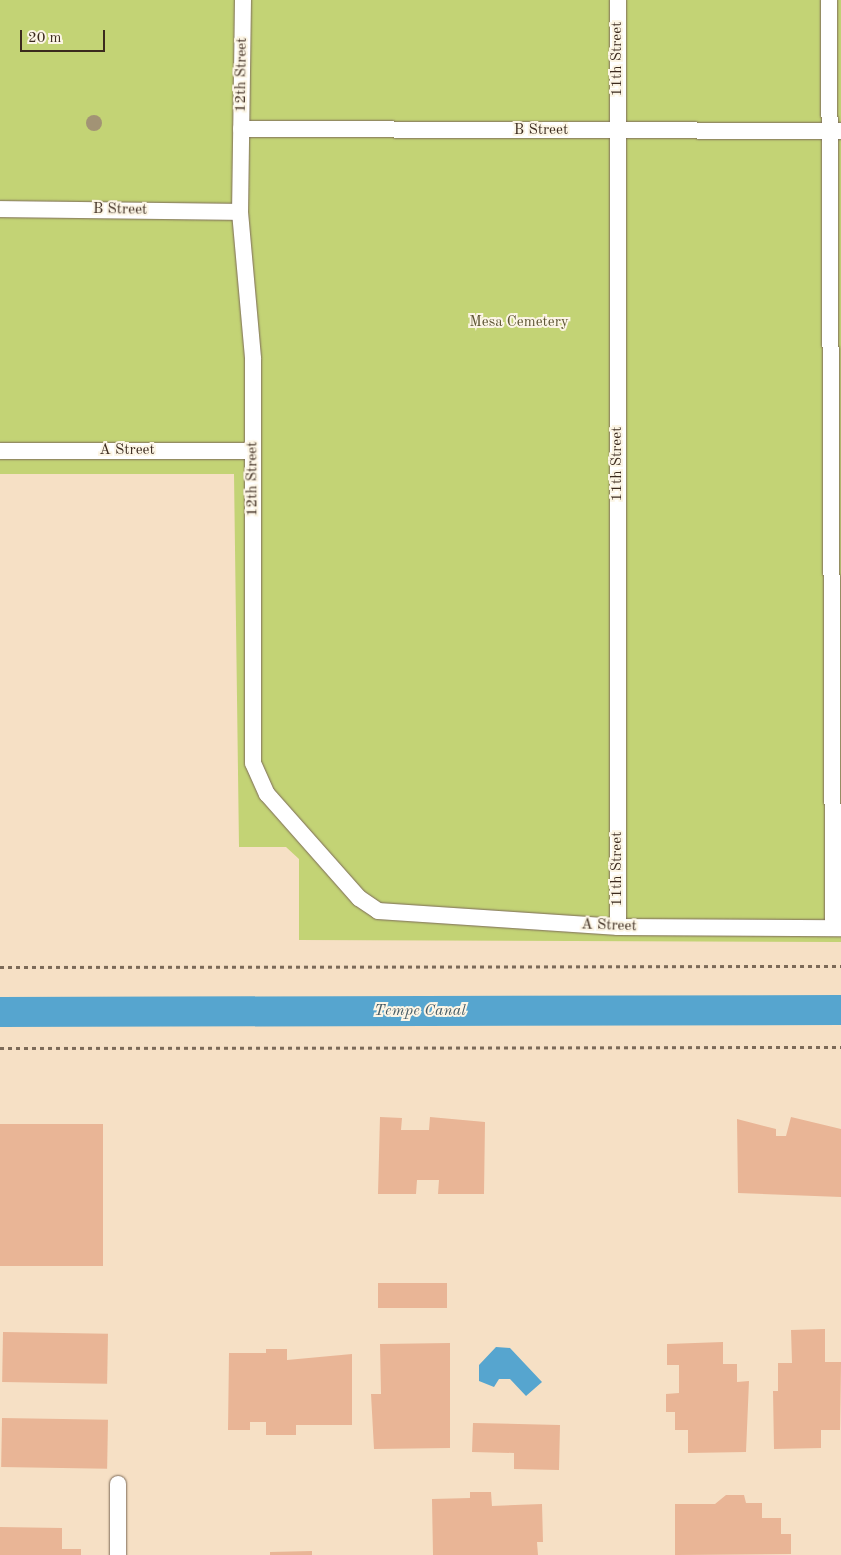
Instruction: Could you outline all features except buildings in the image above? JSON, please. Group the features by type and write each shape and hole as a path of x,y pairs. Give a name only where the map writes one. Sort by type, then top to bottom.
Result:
{"lane":[{"name":"12th Street","path":"243,0 240,212 254,359 254,763 267,794 359,898 378,911"},
{"name":"11th Street","path":"618,0 618,927"},
{"path":"829,0 835,131 837,928"},
{"name":"B Street","path":"241,129 835,131"},
{"name":"B Street","path":"0,209 240,212"},
{"name":"A Street","path":"0,450 254,450"},
{"name":"A Street","path":"378,911 618,927 837,928"},
{"path":"118,1484 118,1555"}],"path":[{"path":"0,967 841,966"},
{"path":"0,1048 841,1047"}],"green space":[{"name":"Mesa Cemetery","path":"0,0 841,0 841,942 299,940 299,859 286,847 239,847 234,474 0,474"}],"water":[{"path":"496,1347 510,1348 542,1382 526,1396 510,1379 499,1379 494,1387 479,1381 479,1365"}],"waterway":[{"name":"Tempe Canal","path":"0,1012 841,1010"}]}
